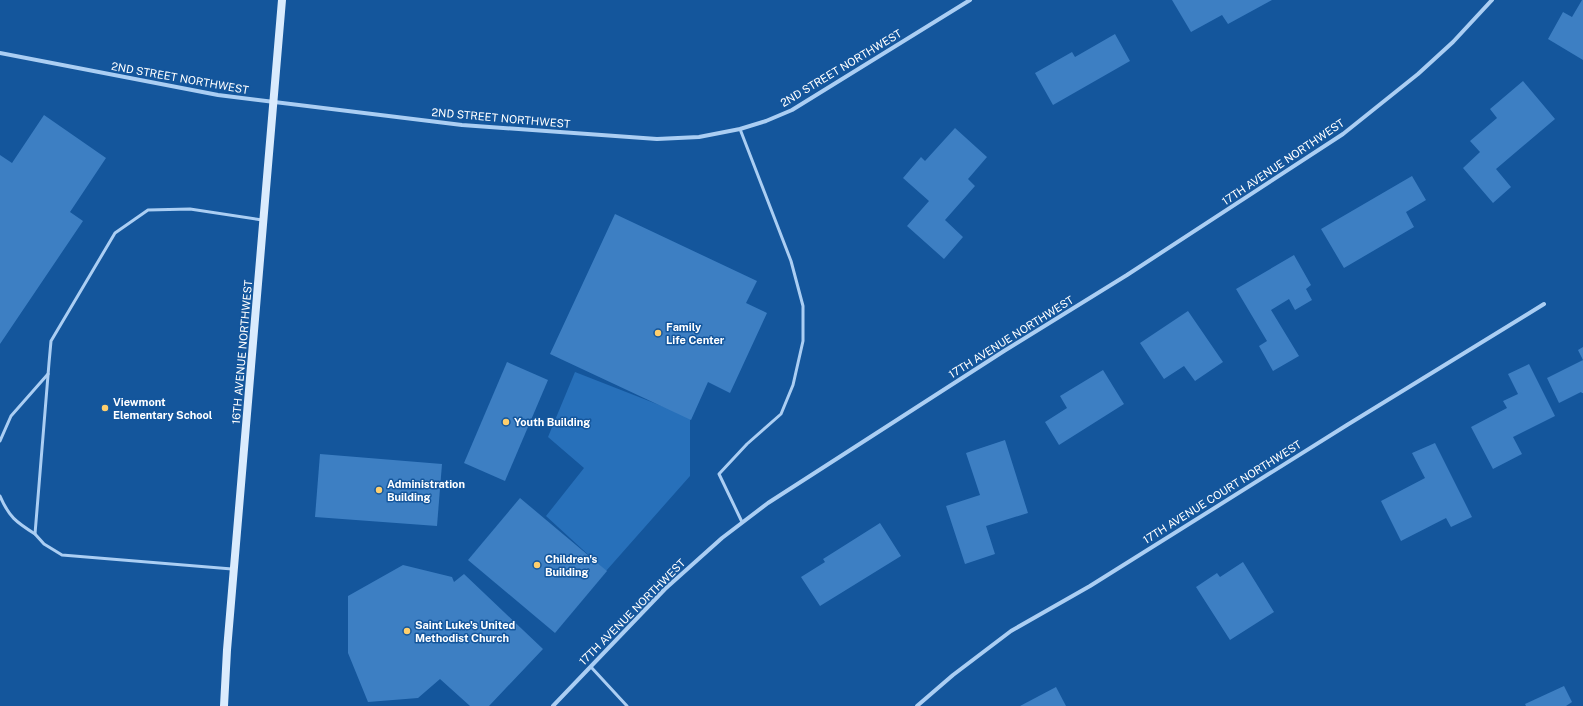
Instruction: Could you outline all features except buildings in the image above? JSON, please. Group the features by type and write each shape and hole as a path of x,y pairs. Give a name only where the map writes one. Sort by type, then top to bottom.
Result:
{"main road":[{"name":"16TH AVENUE NORTHWEST","path":"224,706 227,650 282,0"}],"street":[{"name":"2ND STREET NORTHWEST","path":"0,53 218,95 273,103 462,125 657,139 699,137 740,129 766,121 792,110 970,0"},
{"name":"17TH AVENUE NORTHWEST","path":"553,706 665,589 742,522 768,503 1004,350 1134,271 1343,134 1418,74 1452,42 1492,0"},
{"name":"17TH AVENUE COURT NORTHWEST","path":"917,706 953,675 1011,631 1090,586 1544,304"}],"lane":[{"path":"740,129 791,261 803,306 803,341 793,384 781,414 747,444 720,474 742,522"},
{"path":"35,534 51,341 115,233 148,210 190,209 264,220"},
{"path":"0,441 11,416 48,374"},
{"path":"0,496 6,509 16,522 35,534 44,544 62,555 234,570"},
{"path":"590,667 628,706"}],"shaded area":[{"path":"575,372 690,417 690,476 606,571 546,516 584,468 548,437"}],"place":[{"name":"Family Life Center","path":"658,333"},
{"name":"Viewmont Elementary School","path":"105,408"},
{"name":"Youth Building","path":"506,422"},
{"name":"Administration Building","path":"379,490"},
{"name":"Children's Building","path":"537,565"},
{"name":"Saint Luke's United Methodist Church","path":"407,631"}]}
